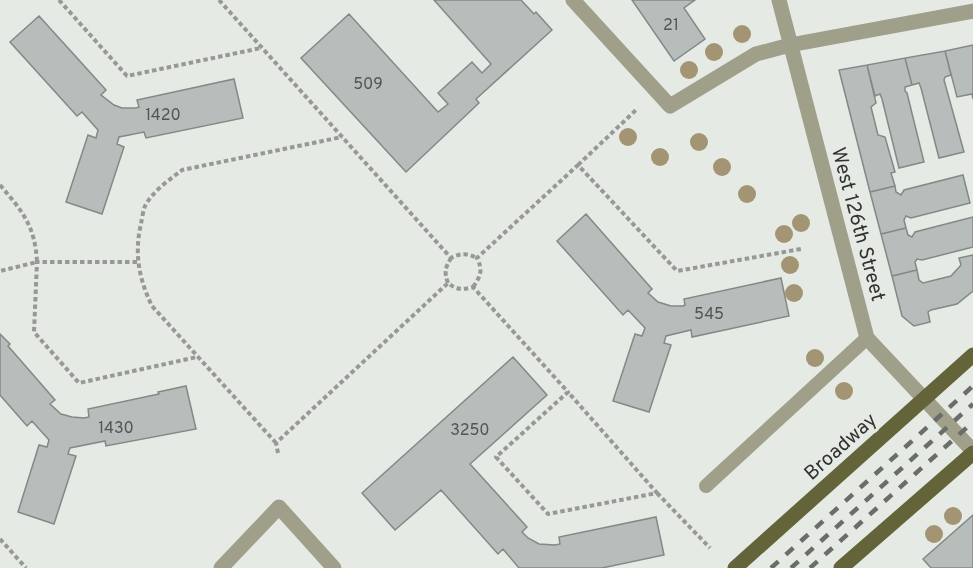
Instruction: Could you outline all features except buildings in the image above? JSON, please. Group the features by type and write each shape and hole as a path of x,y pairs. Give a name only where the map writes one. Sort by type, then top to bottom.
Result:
{"main road":[{"name":"Broadway","path":"735,568 973,356"},
{"path":"841,568 973,452"}],"street":[{"path":"573,0 670,106 756,54 790,45 973,11"},
{"name":"West 126th Street","path":"779,0 867,338 973,452"},
{"path":"221,568 279,507 334,568"}],"lane":[{"path":"706,486 867,338"}],"path":[{"path":"59,0 127,76 262,48"},
{"path":"219,0 452,258"},
{"path":"477,258 636,110"},
{"path":"278,453 276,443 152,306 142,286 137,262 138,236 145,207 161,186 182,170 342,137"},
{"path":"578,165 677,272 801,249"},
{"path":"0,185 24,212 36,242 34,332 79,382 198,357"},
{"path":"469,253 477,258 481,265 481,276 473,287 464,290 455,289 448,283 444,273 452,258 469,253"},
{"path":"0,271 37,262 137,262"},
{"path":"276,443 448,283"},
{"path":"473,287 710,548"},
{"path":"568,392 496,458 548,514 657,492"},
{"path":"0,538 26,568"}],"railway":[{"path":"771,568 973,386"},
{"path":"791,568 973,404"},
{"path":"810,568 973,422"}]}
